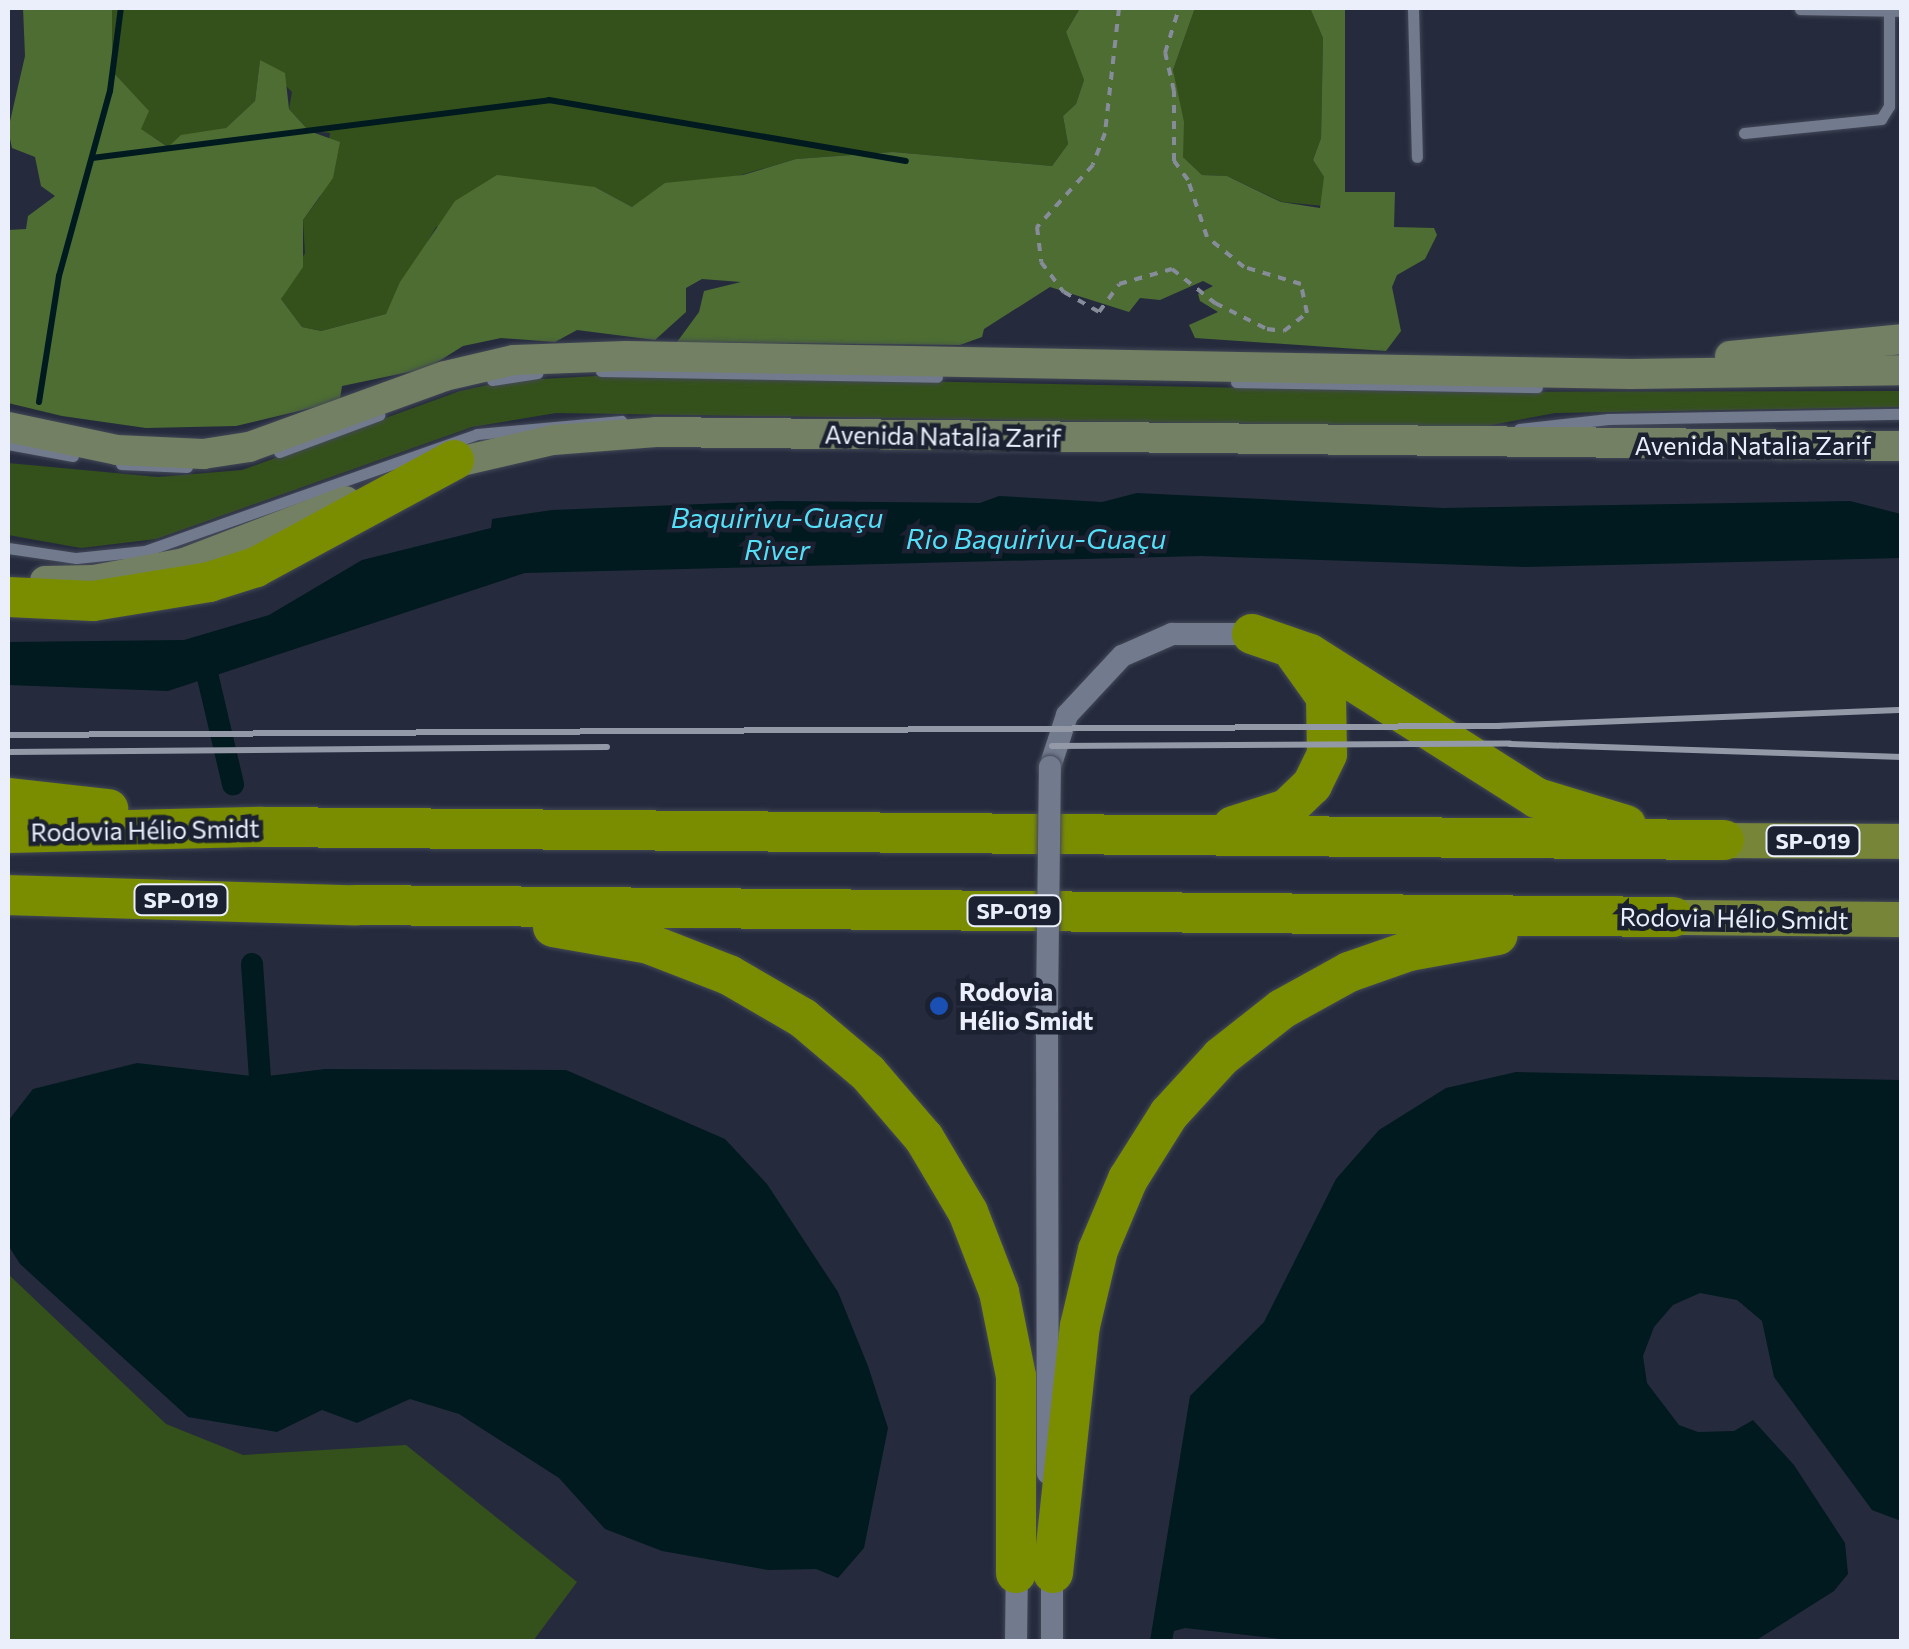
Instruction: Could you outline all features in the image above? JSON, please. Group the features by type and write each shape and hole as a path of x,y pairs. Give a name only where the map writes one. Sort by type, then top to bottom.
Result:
{"highway":[{"path":"8,596 93,601 209,582 256,567 466,447"},
{"path":"1153,837 1272,817 1300,798 1321,770 1332,725 1320,683 1291,651 1252,634"},
{"path":"1252,634 1310,654 1537,798 1630,826 1724,840"},
{"path":"8,798 261,826"},
{"name":"Rodovia Hélio Smidt","path":"8,833 261,826 1724,840"},
{"name":"Rodovia Hélio Smidt","path":"8,894 355,906 1673,917"},
{"path":"355,906 566,928 649,944 759,992 803,1018 868,1073 924,1138 968,1212 999,1292 1016,1376 1034,1573"},
{"path":"1034,1573 1098,1250 1128,1179 1169,1114 1221,1057 1282,1009 1350,972 1409,951 1470,938 1673,917"}],"main road":[{"path":"1631,374 1750,352 1902,340"},
{"path":"8,428 117,450 202,454 249,447 497,364 626,356 1631,374 1902,370"},
{"name":"Avenida Natalia Zarif","path":"8,580 94,580 184,563 466,447 656,432 1902,446"},
{"name":"Rodovia Hélio Smidt","path":"1724,840 1902,841"},
{"name":"Rodovia Hélio Smidt","path":"1673,917 1902,919"}],"street":[{"path":"1016,1642 1034,1573 1044,1376 1050,767 1067,715 1122,656 1185,632 1252,634"},
{"path":"1044,1376 1034,1573 1052,1642"}],"lane":[{"path":"1413,8 1418,157"},
{"path":"1744,133 1881,119 1889,106 1893,10 1800,9"},
{"path":"8,444 138,467 226,463 290,448 464,386 589,371 1492,388 1902,384"},
{"path":"8,548 76,558 145,551 466,447 570,421 756,420 1492,435 1608,419 1902,414"}],"path":[{"path":"1118,8 1105,133 1093,165 1037,228 1041,262 1064,292 1099,312 1118,284 1168,268 1215,304 1273,332 1284,330 1307,313 1300,284 1244,267 1207,238 1188,180 1174,161 1174,91 1165,52 1179,8"}],"green space":[{"path":"23,8 112,8 112,71 149,111 141,129 168,147 181,135 226,128 255,101 260,60 285,73 289,109 309,131 340,142 333,178 303,220 303,267 281,299 302,327 321,331 386,314 400,282 455,201 497,175 595,187 632,207 665,183 743,175 796,159 893,152 1052,166 1068,144 1063,116 1076,104 1084,80 1066,32 1080,8 1195,8 1173,70 1184,122 1183,157 1202,175 1227,176 1281,202 1320,208 1324,177 1313,160 1321,138 1323,38 1310,8 1345,8 1345,192 1395,192 1394,227 1434,228 1437,235 1425,259 1397,275 1392,287 1401,331 1386,351 1195,338 1189,325 1218,312 1200,301 1198,294 1213,286 1203,281 1160,300 1140,298 1129,312 1050,287 984,329 982,337 960,345 677,342 699,312 704,291 741,282 702,279 686,288 686,312 655,340 577,330 555,342 501,338 463,346 428,368 342,386 340,399 328,404 236,426 146,428 62,416 8,403 8,230 26,229 28,216 55,196 41,186 35,157 12,148 8,130 25,56"},
{"path":"112,8 1080,8 1066,32 1084,80 1076,104 1063,116 1068,144 1052,166 893,152 796,159 632,207 595,187 436,227 386,314 321,331 302,327 281,299 305,253 303,220 320,197 330,133 309,131 289,109 292,92 260,60 255,101 226,128 169,147 140,129 148,111 112,71"},
{"path":"1195,8 1310,8 1323,38 1321,138 1313,160 1324,177 1325,206 1282,202 1227,176 1202,175 1183,157 1173,70"},
{"path":"613,375 1449,392 1901,391 1901,407 1555,413 1481,427 556,413 472,427 156,539 81,548 8,535 8,463 158,477 242,470 460,391 506,381"},
{"path":"8,1274 166,1424 243,1455 406,1445 577,1582 533,1641 8,1641"}],"water":[{"name":"Baquirivu-Guaçu River","path":"1137,493 1443,508 1850,501 1901,514 1901,558 1525,567 1201,556 525,573 168,691 8,685 8,642 184,640 269,615 362,560 491,528 492,519 552,510 778,501 980,503 999,496 1102,502"},
{"path":"137,1063 260,1077 325,1069 566,1070 725,1139 767,1184 838,1292 868,1366 888,1428 864,1548 838,1578 816,1569 768,1570 662,1551 605,1529 559,1478 459,1414 410,1399 357,1423 322,1410 277,1432 188,1417 20,1264 8,1245 8,1121 33,1089"},
{"path":"1516,1072 1901,1080 1901,1521 1872,1510 1774,1377 1762,1321 1737,1300 1700,1293 1673,1305 1654,1327 1643,1356 1647,1383 1679,1425 1698,1432 1734,1431 1753,1420 1794,1465 1845,1543 1848,1574 1834,1591 1755,1641 1308,1642 1185,1628 1174,1631 1172,1641 1150,1641 1190,1396 1264,1322 1336,1179 1379,1130 1446,1088"}],"waterway":[{"path":"39,402 59,276 110,91 121,8"},
{"path":"92,158 549,100 906,161"},
{"path":"202,652 233,784"},
{"path":"252,964 260,1077"}],"railway":[{"path":"8,735 1499,726 1902,710"},
{"path":"1052,746 1510,744 1902,757"},
{"path":"8,752 607,747"}],"place":[{"name":"Rodovia Hélio Smidt","path":"939,1006"}],"water label":[{"name":"Rio Baquirivu-Guaçu","path":"1036,538"}]}
